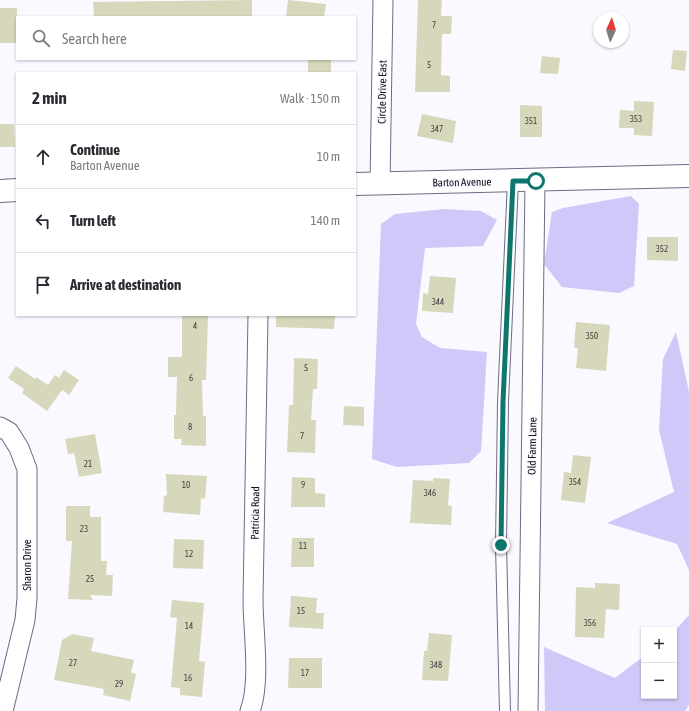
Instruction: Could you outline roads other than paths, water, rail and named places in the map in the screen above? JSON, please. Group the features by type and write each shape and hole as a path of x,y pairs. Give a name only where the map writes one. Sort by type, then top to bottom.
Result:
{"street":[{"name":"Circle Drive East","path":"380,184 383,0"},
{"name":"Barton Avenue","path":"356,184 536,181 689,176"},
{"name":"Old Farm Lane","path":"528,711 536,181"},
{"path":"0,190 16,190"},
{"name":"Patricia Road","path":"250,711 253,704 255,677 253,602 258,316"},
{"name":"Sharon Drive","path":"0,427 9,432 20,448 27,469 27,598 25,620 4,711"}],"lane":[{"path":"505,711 501,545 503,402 513,181"}]}
